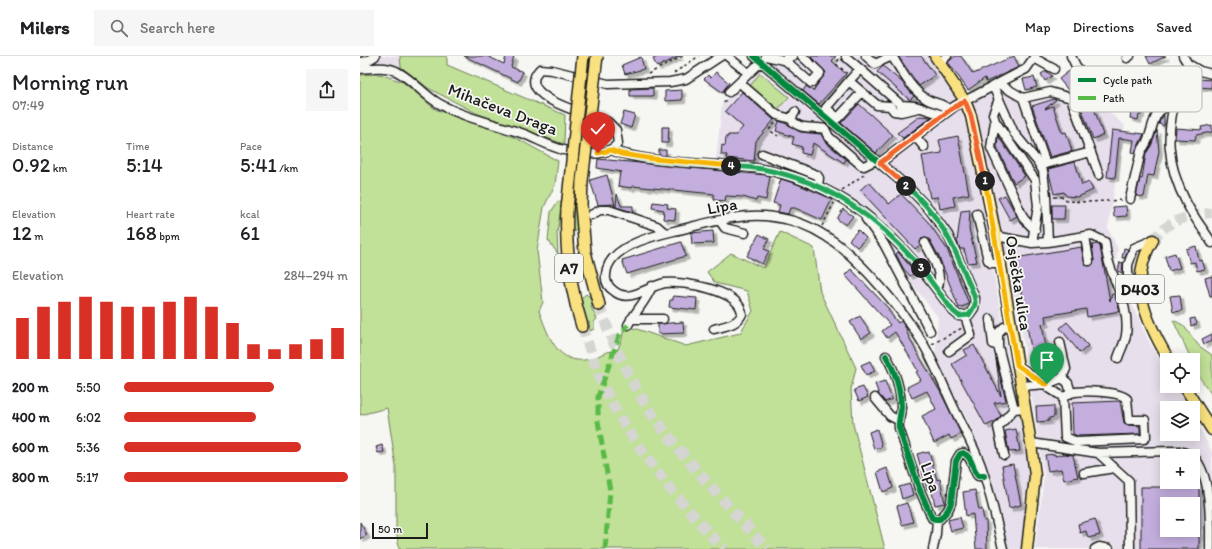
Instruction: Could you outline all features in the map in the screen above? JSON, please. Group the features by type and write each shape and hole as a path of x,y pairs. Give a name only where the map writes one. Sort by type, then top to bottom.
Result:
{"highway":[{"name":"Mihačeva Draga","path":"582,326 569,275 566,240 567,209 583,56"},
{"name":"A7","path":"597,56 582,181 581,205 585,252 599,305"}],"main road":[{"name":"Osječka ulica","path":"941,58 965,101 973,124 996,236 1010,326 1031,443 1035,476 1027,549"},
{"name":"D403","path":"1153,240 1142,263 1141,292 1148,320 1164,353"},
{"path":"1188,393 1212,430"}],"street":[{"path":"360,62 367,61 375,56"},
{"path":"708,65 710,56"},
{"name":"Mihačeva Draga","path":"360,69 382,68 396,71 437,103 525,134 561,150 598,153 611,150 618,143 618,133 608,122 544,98 536,90 535,76 540,69 544,68 602,83 636,83 668,79 686,79 721,56"},
{"path":"727,56 748,73"},
{"path":"760,58 785,60 793,56"},
{"path":"785,60 811,83 820,73 802,56"},
{"path":"866,56 875,64 892,56 920,95 943,104 947,112"},
{"path":"1071,56 1076,66"},
{"path":"1183,56 1188,64 1191,66"},
{"path":"846,57 901,105 947,112"},
{"path":"741,84 774,114 779,116 793,116 796,125 810,129 825,129 829,137 864,166 878,162 947,112 965,101 1026,70 1035,57 1054,69"},
{"path":"728,96 760,58"},
{"path":"611,150 621,154 654,159 767,170 818,186 842,197 865,213 904,248 953,311 959,316 969,315 974,308 975,298 948,235 918,198 760,58"},
{"path":"860,69 826,108 838,118 862,92"},
{"path":"1202,72 1212,74"},
{"path":"636,83 643,77"},
{"path":"851,79 862,92 877,105 890,106 896,112 913,111 919,108"},
{"path":"996,85 1023,98 1050,92 1070,98"},
{"path":"996,85 998,101 1014,133 1037,161 1042,171 1046,197 1048,242"},
{"path":"1023,98 1046,164 1091,152"},
{"path":"998,101 993,114 995,121 1035,180 1038,206 1032,243"},
{"path":"1076,112 1099,174"},
{"path":"1130,199 1141,151 1145,146 1155,119 1160,112"},
{"path":"1172,112 1168,134 1172,162 1187,204 1212,243"},
{"path":"995,121 991,148 1024,219 1035,230"},
{"path":"915,136 924,147"},
{"path":"762,154 817,175 819,178 818,186"},
{"path":"591,215 600,210 609,210 657,226 665,233"},
{"path":"865,213 864,217 872,225 884,244 930,331"},
{"path":"977,214 988,260 991,264 1000,263"},
{"name":"Lipa","path":"714,328 725,326 739,319 742,309 728,295 708,288 677,283 652,286 630,296 617,294 608,286 606,272 613,258 626,248 638,242 665,233 720,221 762,215 793,221 828,237 847,253 882,289 924,346 979,462 1003,549"},
{"path":"720,221 725,228 745,232"},
{"path":"996,236 1032,243 1048,242 1091,234 1105,242 1112,276 1125,303 1126,335 1118,358"},
{"path":"1085,236 1089,261"},
{"path":"925,243 940,278 940,284 937,289"},
{"path":"652,286 649,295 630,322 663,319"},
{"path":"949,351 971,335 965,316"},
{"path":"990,319 993,344 998,346"},
{"path":"1010,326 1001,328 998,333 998,346 1014,410"},
{"path":"1021,386 1045,384 1062,378 1066,369 1060,342"},
{"name":"Lipa","path":"886,356 891,365 901,406 898,420 919,488 932,518 937,519 944,516 949,506 956,461 960,454 963,453 970,457 978,476 984,476"},
{"path":"1017,365 1049,388 1067,395 1114,393 1124,397 1127,399 1129,420 1143,419 1145,421 1145,438 1077,442 1066,438 1067,395 1068,383 1062,378"},
{"path":"875,398 890,416 898,420"},
{"path":"1004,455 998,427 1014,410 1025,408"},
{"path":"1031,443 1098,454 1160,451"},
{"path":"1098,454 1129,481 1130,549"},
{"path":"1200,464 1204,469 1210,490 1210,549"},
{"path":"1084,473 1114,468"},
{"path":"933,549 937,519"},
{"path":"1095,549 1099,547 1109,549"}],"path":[{"path":"643,77 683,56"},
{"path":"668,79 699,56"},
{"path":"836,64 851,79"},
{"path":"724,103 728,96"},
{"path":"778,136 769,130 779,116"},
{"path":"841,191 869,171"},
{"path":"1046,197 1064,197 1067,201 1088,202 1130,199"},
{"path":"822,226 836,199"},
{"path":"934,343 965,326"}],"shaded area":[{"path":"360,56 400,56 401,67 394,65 360,65"},
{"path":"763,56 827,56 836,65 843,56 928,56 962,107 1000,89 1013,98 1045,87 1070,90 1070,112 1109,112 1125,126 1108,228 1118,249 1114,272 1127,293 1149,342 1160,360 1160,393 1180,393 1185,401 1160,401 1160,441 1200,441 1200,429 1212,452 1212,549 1035,549 1044,477 1022,333 1007,256 991,258 1017,405 1031,474 1023,549 1002,549 973,432 935,356 938,317 837,189 784,168 716,160 722,103 744,79 757,68 868,160 878,160 761,58"}],"green space":[{"path":"400,56 447,56 447,65 565,115 564,144 476,113 428,88 401,67"},
{"path":"760,73 789,97 778,109 750,86"},
{"path":"380,74 403,82 435,109 516,138 558,161 555,185 544,207 537,251 543,302 539,311 550,338 556,347 569,358 579,360 590,359 605,353 617,351 622,339 624,326 686,346 740,333 753,311 747,291 715,283 707,272 731,253 763,268 780,232 814,248 820,292 856,368 851,389 853,424 885,549 399,549 396,528 396,467 387,408 360,415 360,75"},
{"path":"558,201 562,203 557,233 558,254 548,240 551,212"},
{"path":"573,204 576,205 577,229 574,232 572,230"},
{"path":"586,294 591,298 594,305 591,307 597,319 594,322 594,329 590,331 589,322 587,322 580,299"},
{"path":"1173,320 1183,325 1199,346 1212,355 1212,395 1200,378 1200,353 1188,353"}],"building":[{"path":"464,56 487,56 504,64 506,56 514,56 511,67 523,72 518,82"},
{"path":"659,56 680,56 657,67 653,59"},
{"path":"810,56 836,56 832,61 846,74 819,104 803,91 806,86 813,91 826,72"},
{"path":"898,56 921,56 935,75 919,86"},
{"path":"955,56 961,56 973,74 1014,56 1019,67 986,82 985,78 968,90 948,62"},
{"path":"1146,56 1166,56 1150,64"},
{"path":"641,57 644,69 625,74 622,65"},
{"path":"883,66 903,83 914,96 910,100 877,72"},
{"path":"1046,71 1052,76 1045,81 1041,74"},
{"path":"1069,71 1070,88 1068,90 1059,79"},
{"path":"716,72 729,83 722,92 704,79 708,75 711,78"},
{"path":"1034,77 1037,87 1026,90 1023,79"},
{"path":"1202,79 1212,80 1211,88 1202,87"},
{"path":"653,88 653,96 630,96 630,89"},
{"path":"682,90 682,100 665,101 665,91"},
{"path":"742,92 774,120 756,141 754,161 726,158 727,155 721,155 722,145 725,146 726,137 728,137 728,135 736,135 743,127 725,111"},
{"path":"1054,99 1056,100 1045,109 1053,106 1062,133 1066,132 1072,151 1050,157 1032,106"},
{"path":"859,104 893,135 876,153 841,123"},
{"path":"624,112 635,115 631,128 620,124"},
{"path":"1083,112 1095,112 1103,135 1093,139"},
{"path":"1131,112 1141,112 1138,120 1130,118"},
{"path":"1164,115 1164,126 1159,124"},
{"path":"920,116 931,117 903,138 897,133"},
{"path":"779,121 800,132 821,134 825,142 846,159 844,163 813,143 810,155 801,153 802,147 792,144 794,137 776,131"},
{"path":"1212,125 1212,132 1196,135 1195,140 1175,139 1176,128 1202,130 1201,127"},
{"path":"662,127 669,127 668,143 662,143"},
{"path":"1112,130 1144,134 1135,153 1132,152 1134,140 1119,138 1115,178 1107,177"},
{"path":"1157,130 1159,151 1154,176 1148,175 1144,197 1136,196 1140,178 1142,179 1146,153 1151,146"},
{"path":"958,136 969,194 953,197 955,206 940,209 938,197 930,198 922,156 942,153 939,140"},
{"path":"998,136 1025,176 1014,183 997,147"},
{"path":"659,150 666,150 666,156 659,155"},
{"path":"598,159 766,175 770,176 766,200 757,198 756,201 743,197 726,196 725,201 714,200 714,194 618,186 620,172 622,172 597,168"},
{"path":"1075,162 1082,185 1089,182 1093,190 1078,197 1066,196 1064,192 1054,194 1048,169"},
{"path":"607,175 615,206 613,204 598,205 590,180"},
{"path":"781,179 832,199 822,220 795,208 790,208 788,214 778,212 780,205 773,203"},
{"path":"869,182 889,204 901,194 928,222 947,249 969,304 959,308 939,257 930,240 922,238 920,245 915,249 860,190"},
{"path":"617,194 621,206 633,206 633,212 616,207"},
{"path":"1005,195 1017,216 1010,220 998,198"},
{"path":"653,202 668,204 667,208 676,209 675,220 663,219 664,210 652,208"},
{"path":"1052,205 1065,205 1064,219 1052,219"},
{"path":"1126,206 1127,216 1114,217 1113,207"},
{"path":"843,209 853,216 846,225 837,219"},
{"path":"970,210 969,229 977,262 968,263 964,249 960,249 957,241 961,211"},
{"path":"858,230 866,238 857,247 849,240"},
{"path":"713,231 714,243 692,244 691,233"},
{"path":"759,234 769,239 764,249 769,251 762,264 747,256"},
{"path":"681,242 686,256 627,274 622,260"},
{"path":"1097,244 1100,246 1110,301 1112,294 1114,294 1120,311 1087,317 1086,309 1045,316 1046,323 1042,324 1050,371 1039,373 1038,370 1035,371 1015,258 1081,247 1085,264 1090,266 1094,261 1092,245"},
{"path":"1196,246 1199,261 1202,260 1205,269 1197,271 1195,262 1190,263 1186,249"},
{"path":"1124,248 1128,249 1125,258 1122,258"},
{"path":"898,252 915,272 910,276 903,268 896,254"},
{"path":"1175,253 1180,268 1169,271 1165,256"},
{"path":"1120,262 1123,263 1122,273 1118,271"},
{"path":"851,269 889,309 888,310 898,323 901,321 907,330 906,331 915,349 941,393 961,434 951,439 949,435 934,443 922,416 936,409 927,391 912,398 907,387 921,380 916,372 918,371 895,332 887,338 882,331 890,325 845,275"},
{"path":"1212,276 1212,296 1210,296 1205,278"},
{"path":"1180,295 1182,311 1173,312 1170,296"},
{"path":"673,296 697,298 696,310 669,307 670,300 673,300"},
{"path":"860,316 871,333 861,339 850,322"},
{"path":"1195,318 1197,324 1191,326 1190,319"},
{"path":"683,322 684,333 658,334 658,324"},
{"path":"1067,322 1088,346 1080,353 1060,328"},
{"path":"1212,334 1212,341 1204,344 1202,339"},
{"path":"974,345 1001,396 996,359 1006,401 994,403 1001,416 996,421 986,426 952,364 967,355 964,350"},
{"path":"870,361 875,371 866,375 861,365"},
{"path":"885,381 892,399 885,402 879,395 875,384"},
{"path":"863,387 868,397 859,401 854,390"},
{"path":"1120,401 1124,423 1140,426 1140,434 1078,436 1073,434 1072,403"},
{"path":"1054,406 1054,417 1049,418 1049,421 1037,422 1036,407"},
{"path":"877,429 882,447 874,449 869,432"},
{"path":"1016,429 1020,451 1009,452 1005,431"},
{"path":"382,445 384,452 378,453 376,447"},
{"path":"929,452 937,480 940,479 945,503 935,505 931,488 927,489 917,454"},
{"path":"1055,454 1055,456 1064,454 1073,455 1078,477 1064,480 1061,469 1048,471 1045,455"},
{"path":"1013,464 1021,505 1009,508 1002,466"},
{"path":"887,468 893,488 883,492 877,472"},
{"path":"910,484 913,495 902,499 899,487"},
{"path":"1141,487 1160,487 1160,489 1199,489 1199,497 1160,497 1160,537 1199,537 1199,549 1141,549"},
{"path":"975,490 979,510 982,509 984,521 986,520 987,549 976,549 973,514 966,516 963,492"},
{"path":"907,503 913,522 902,525 897,506"},
{"path":"960,517 963,528 951,531 948,520"},
{"path":"1095,519 1100,535 1088,538 1086,531 1080,533 1078,524"},
{"path":"360,522 367,535 360,539"}],"tunnel":[{"path":"1153,240 1159,233 1172,223 1187,217 1212,213"},
{"path":"599,305 618,354 634,385 653,415 675,445 767,549"},
{"path":"582,326 604,386 613,405 637,444 678,498 724,549"}],"marked path":[{"path":"605,549 610,491 598,421 598,397 619,336 628,325"}],"cycle path":[{"path":"611,150 654,160 762,169 799,179 827,190 852,205 874,221 915,262 953,311 959,316 969,315 974,308 975,298 948,235 929,209 910,189 754,56"},
{"path":"886,356 895,374 900,394 901,407 899,428 919,488 932,518 940,519 948,510 951,503 956,461 960,454 963,453 969,457 978,476 984,476"}],"route":[{"path":"598,153 611,150 621,154 654,159 767,170 812,183 842,197 865,213 889,233 922,268 953,311 962,317 969,315 974,308 975,298 948,235 929,209 910,189 880,163 955,106 965,101 971,116 996,236 1017,365 1044,384 1047,384"}]}
